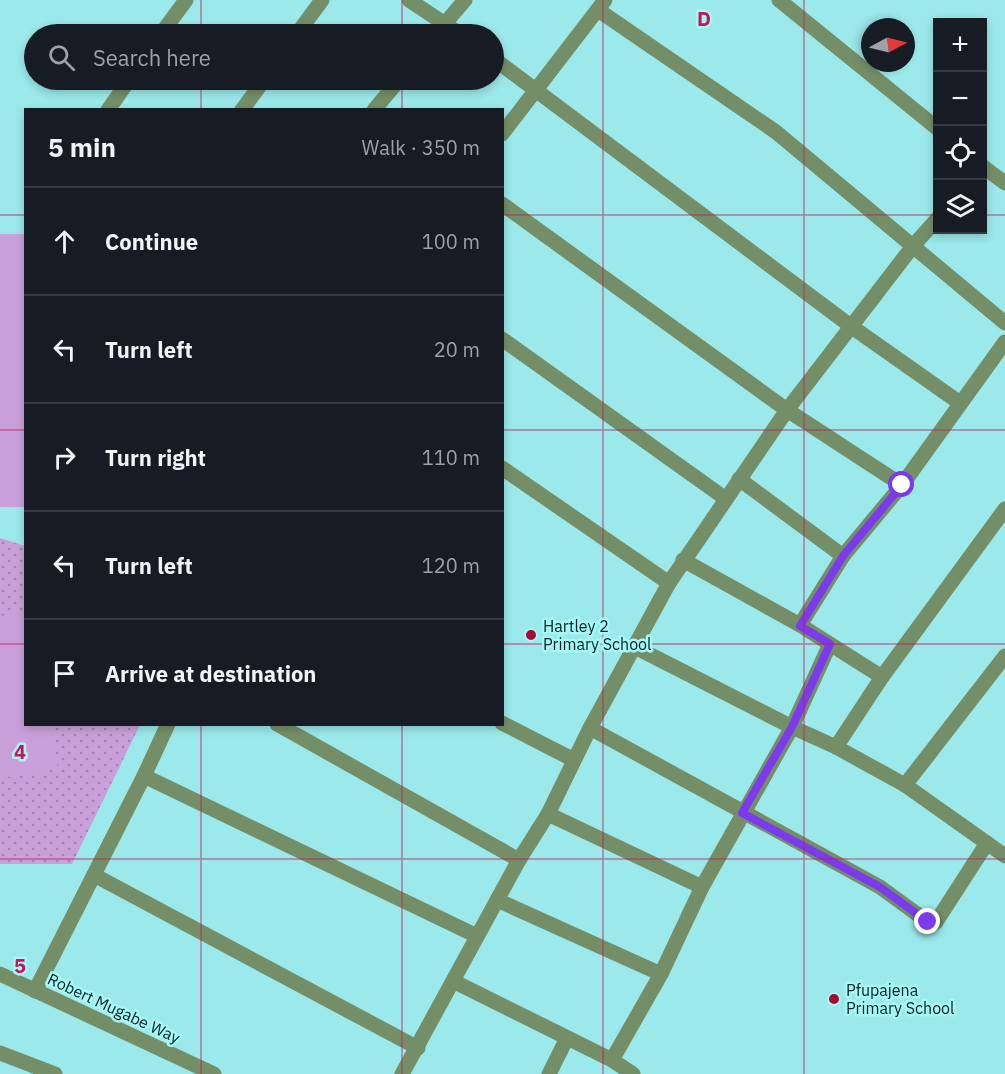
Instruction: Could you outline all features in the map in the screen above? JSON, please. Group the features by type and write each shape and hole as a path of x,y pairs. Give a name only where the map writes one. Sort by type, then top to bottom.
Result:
{"street":[{"path":"168,24 186,0"},
{"path":"304,24 322,0"},
{"path":"409,0 435,24"},
{"path":"444,24 465,0"},
{"path":"779,0 934,126"},
{"path":"504,131 601,5 776,132 1005,323"},
{"path":"504,66 852,327 960,403"},
{"path":"109,108 122,90"},
{"path":"243,108 257,90"},
{"path":"376,108 391,90"},
{"path":"987,170 1005,183"},
{"path":"504,205 787,410 902,485"},
{"path":"402,1074 519,860 548,814 590,728 683,560 787,410 913,246 933,224"},
{"path":"504,340 726,499"},
{"path":"800,626 843,556 902,485 1005,342"},
{"path":"504,469 669,583"},
{"path":"739,479 843,556"},
{"path":"836,747 882,676 1005,509"},
{"path":"683,560 800,626 882,676"},
{"path":"612,1060 661,974 702,887 742,813 792,727 830,644"},
{"path":"635,647 836,747 905,785 996,849"},
{"path":"905,785 1005,656"},
{"path":"504,724 574,760"},
{"path":"35,991 167,726"},
{"path":"281,726 519,860"},
{"path":"590,728 880,887 928,922 936,922 1005,836"},
{"path":"144,776 477,936"},
{"path":"548,814 702,887"},
{"path":"94,875 418,1048"},
{"path":"497,900 661,974"},
{"name":"Robert Mugabe Way","path":"0,974 214,1074"},
{"path":"453,981 612,1060 633,1074"},
{"path":"549,1074 567,1038"},
{"path":"0,1053 55,1074"}],"shaded area":[{"path":"0,234 24,234 24,507 0,507"},
{"path":"0,538 24,546 24,726 140,726 72,864 0,864"},
{"path":"24,612 24,726 51,726 58,769 0,778 0,616"}],"place":[{"name":"Hartley 2 Primary School","path":"531,635"},
{"name":"Pfupajena Primary School","path":"834,999"}],"route":[{"path":"902,485 843,556 800,626 830,644 792,727 742,813 880,887 928,922"}]}
